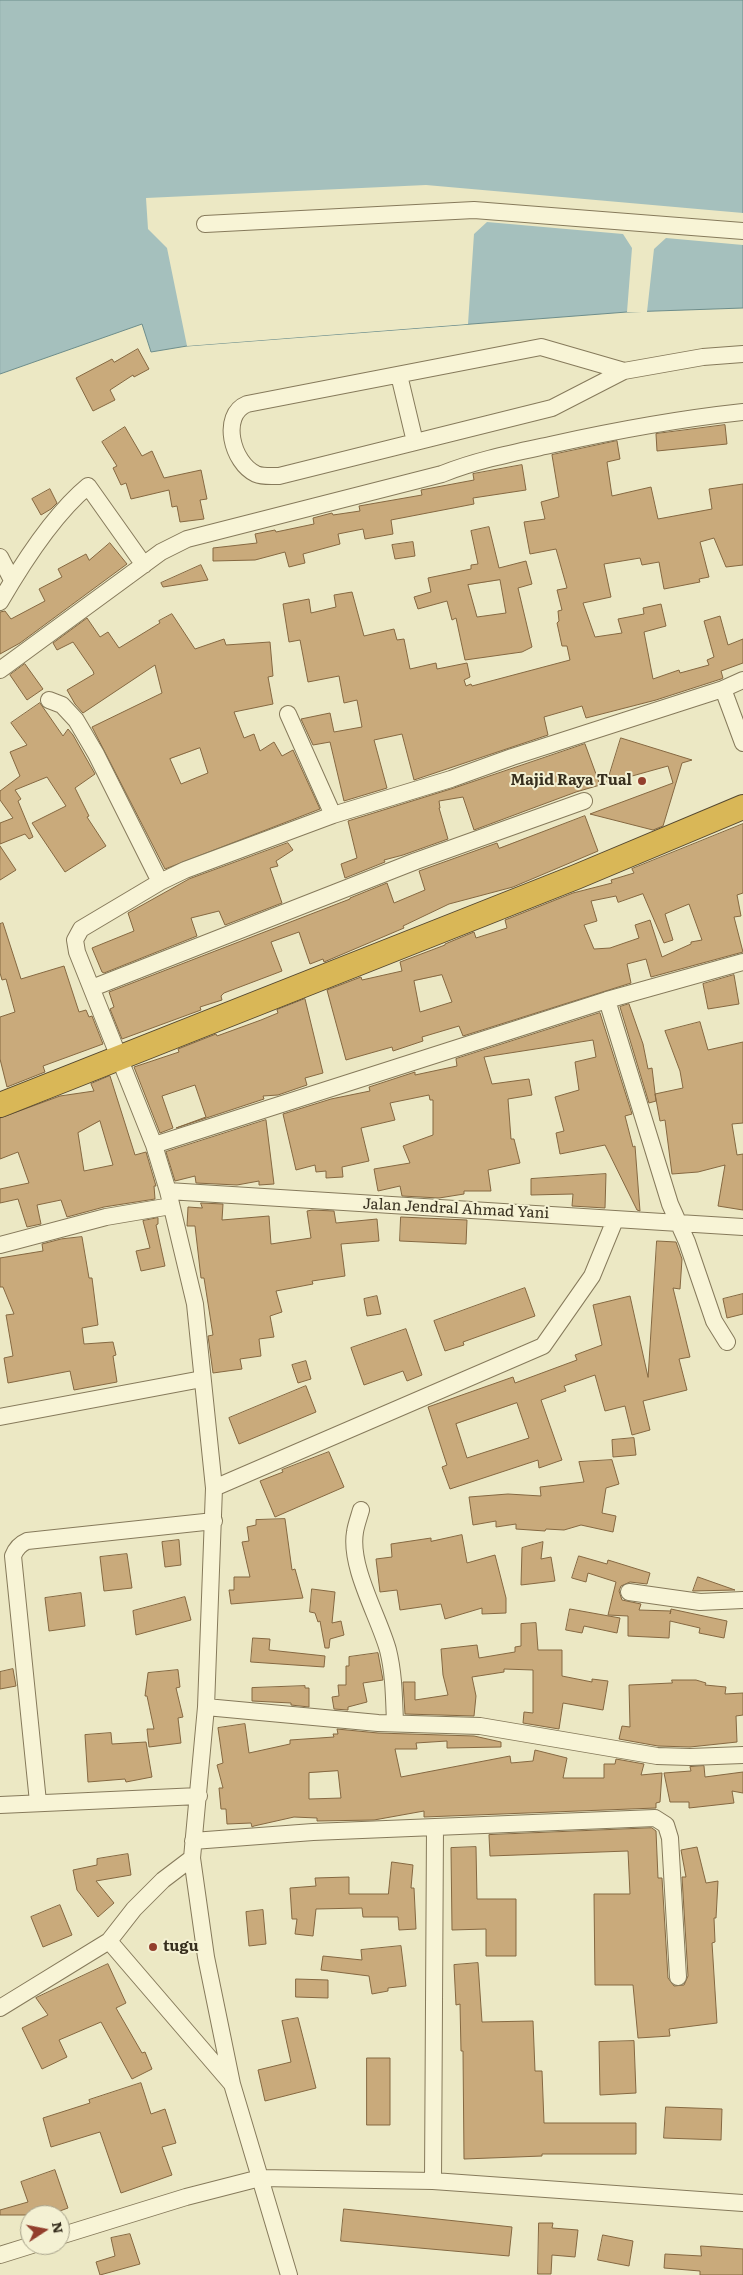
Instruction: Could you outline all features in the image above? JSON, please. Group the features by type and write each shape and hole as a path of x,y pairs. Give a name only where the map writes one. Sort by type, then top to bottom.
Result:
{"highway":[{"path":"0,1104 576,877 743,807"}],"street":[{"path":"205,224 474,210 743,232"},
{"path":"624,371 541,348 248,404 238,408 233,417 232,427 236,452 240,462 255,474 279,476 552,408 624,371 703,357 743,354"},
{"path":"399,375 414,442"},
{"path":"0,670 173,544 187,539 442,474 468,464 582,438 743,412"},
{"path":"0,602 12,580 68,502 88,486 144,565"},
{"path":"0,557 12,580"},
{"path":"289,2275 232,2084 208,1966 192,1858 206,1708 214,1521 214,1488 195,1304 170,1199 154,1145 75,945 77,934 82,929 160,882 185,870 333,815 451,779 512,757 723,689 743,680"},
{"path":"723,689 743,743"},
{"path":"49,700 62,705 76,720 96,754 160,882"},
{"path":"288,714 333,815"},
{"path":"92,988 416,861 584,801"},
{"path":"154,1145 607,1000 743,962"},
{"path":"607,1000 670,1204 687,1242 714,1321 727,1342"},
{"name":"Jalan Jendral Ahmad Yani","path":"0,1245 170,1199 587,1216 615,1220 743,1227"},
{"path":"214,1488 543,1346 592,1276 615,1220"},
{"path":"0,1417 202,1378"},
{"path":"361,1510 354,1534 356,1550 366,1593 388,1650 393,1678 395,1723"},
{"path":"38,1802 13,1556 15,1551 21,1543 27,1541 214,1521"},
{"path":"629,1592 700,1602 743,1600"},
{"path":"206,1708 395,1723 480,1726 657,1756 690,1757 743,1754"},
{"path":"0,1805 199,1796"},
{"path":"193,1841 313,1832 655,1818 666,1826 670,1838 678,1978"},
{"path":"433,2181 435,1827"},
{"path":"0,2008 109,1941 134,1909 163,1880 192,1858"},
{"path":"109,1941 232,2084"},
{"path":"70,2233 260,2178 433,2181 743,2203"},
{"path":"0,2255 20,2249"}],"water":[{"path":"0,0 743,0 743,308 627,312 187,346 151,352 142,324 0,374"}],"pier":[{"path":"426,185 743,213 743,245 666,238 654,249 647,312 627,312 632,248 623,234 487,222 474,234 468,324 187,346 167,248 148,229 146,198"}],"building":[{"path":"138,349 149,369 134,377 133,375 110,390 115,400 93,411 76,378 112,359 114,362"},
{"path":"725,425 727,444 657,451 656,434"},
{"path":"125,427 142,456 152,451 164,478 201,470 207,499 200,500 204,519 180,522 177,506 172,507 169,490 131,499 126,483 121,485 113,468 117,466 102,442"},
{"path":"617,441 620,459 607,462 612,496 651,487 658,519 712,509 709,489 743,484 743,565 726,567 714,538 700,542 709,577 699,579 700,582 664,589 659,562 642,565 640,558 604,564 611,597 583,603 595,637 622,633 618,619 644,614 643,608 661,604 666,626 644,632 653,679 679,670 680,673 709,665 707,660 714,657 704,621 720,616 728,645 743,639 743,663 721,671 723,678 721,679 656,700 586,718 582,706 544,717 548,735 414,780 402,734 374,740 387,788 344,801 330,742 313,745 301,719 330,713 334,732 362,727 357,700 344,703 339,676 308,682 300,640 289,642 283,604 309,599 311,613 336,607 334,595 352,592 364,636 394,629 397,640 404,639 410,669 436,663 437,669 467,663 470,677 464,680 466,686 570,660 567,646 562,646 557,623 559,621 558,611 562,610 557,590 567,588 556,549 530,554 524,522 545,519 541,502 559,497 552,455"},
{"path":"522,465 526,490 473,498 474,504 391,520 393,534 365,539 363,529 338,534 340,544 303,554 305,563 289,567 285,552 255,560 213,561 213,548 257,543 255,534 275,530 276,532 314,524 313,518 332,513 333,515 360,511 359,506 422,495 421,490 474,480 473,474"},
{"path":"50,489 57,503 41,515 32,499"},
{"path":"489,527 499,568 526,561 532,584 518,588 532,647 522,652 465,660 456,618 452,620 447,601 418,609 414,597 431,592 428,578 471,569 471,565 478,564 471,531","holes":["500,580 506,613 477,617 468,585"]},
{"path":"413,542 415,556 395,559 392,545"},
{"path":"110,543 127,564 20,643 0,654 0,612 5,611 11,619 45,601 39,589 62,577 58,569 86,554 89,560"},
{"path":"201,565 208,580 163,587 161,583"},
{"path":"172,614 195,649 224,639 226,645 270,642 273,676 268,677 273,704 234,712 244,738 254,734 260,751 274,742 282,756 293,750 320,809 165,869 92,727 162,693 155,665 83,713 67,690 94,674 93,671 73,642 57,650 53,643 87,618 100,637 108,632 119,648 160,623 159,621","holes":["200,748 208,773 181,784 170,759"]},
{"path":"25,664 43,689 27,700 10,675"},
{"path":"40,703 63,736 68,729 73,735 95,774 75,788 89,816 87,817 106,846 65,872 32,823 66,806 47,777 15,790 21,799 18,801 33,837 29,839 25,834 0,844 0,823 13,818 0,800 0,791 20,776 10,752 27,745 11,723"},
{"name":"Majid Raya Tual","path":"621,738 692,760 682,763 663,826 653,830 590,814 673,783 668,766 607,783"},
{"path":"585,744 600,785 474,830 463,797 439,801 439,808 448,839 384,860 385,862 345,878 341,864 357,858 348,821"},
{"path":"585,816 598,851 513,887 449,904 403,926 404,928 324,962 323,959 310,964 299,932 271,942 282,971 224,993 221,996 222,1000 200,1007 201,1010 122,1039 110,1009 114,1007 109,992 387,883 394,903 425,890 419,871 497,843 499,848"},
{"path":"743,824 743,893 737,895 741,916 734,917 743,952 651,977 646,959 627,964 631,983 463,1036 459,1026 422,1037 423,1041 393,1051 392,1047 346,1060 327,990 361,977 362,980 402,971 400,962 474,932 476,938 507,928 505,920 573,893 612,883 611,880 634,873 632,869","holes":["643,894 664,943 673,940 665,914 689,904 702,940 691,942 691,944 662,957 650,920 635,925 639,938 610,948 594,949 584,925 597,921 591,901 616,896 618,902","442,975 452,1002 420,1012 414,981"]},
{"path":"288,843 293,850 276,861 278,866 270,868 282,903 225,925 219,911 191,918 197,936 104,973 102,972 92,948 134,931 128,913 189,879"},
{"path":"0,846 16,870 0,880"},
{"path":"3,923 21,979 64,966 79,1012 86,1010 89,1017 92,1016 103,1044 43,1066 45,1072 7,1087 0,1059 0,1017 15,1012 6,979 2,980 0,973 0,924"},
{"path":"734,975 739,1004 708,1009 703,984"},
{"path":"305,999 323,1073 305,1078 307,1085 278,1095 263,1096 264,1099 176,1128 206,1117 195,1085 162,1096 173,1128 160,1133 134,1067 179,1052 178,1049 216,1034 217,1036 261,1020 278,1013 277,1010"},
{"path":"629,1004 643,1044 648,1069 652,1068 656,1101 649,1103 620,1007"},
{"path":"600,1013 632,1114 625,1116 633,1147 635,1146 640,1211 637,1210 605,1145 560,1154 556,1133 564,1131 555,1097 579,1090 575,1062 596,1057 593,1040 484,1057 492,1084 529,1079 532,1095 508,1099 511,1139 514,1139 520,1163 488,1170 491,1191 464,1191 464,1194 439,1198 402,1196 400,1186 378,1191 374,1169 410,1163 403,1146 433,1135 433,1100 430,1100 429,1095 390,1103 395,1120 361,1128 369,1161 342,1167 343,1177 326,1178 326,1171 316,1172 315,1165 296,1170 283,1114 331,1099 370,1091 369,1087 415,1072 415,1075 457,1066 456,1059"},
{"path":"700,1022 708,1050 743,1042 743,1123 732,1124 737,1155 743,1154 743,1210 718,1206 725,1165 698,1172 672,1174 665,1120 660,1121 655,1094 683,1088 680,1071 665,1031"},
{"path":"110,1076 135,1155 146,1152 156,1186 154,1186 155,1199 104,1207 67,1217 61,1200 37,1205 41,1224 27,1227 18,1199 0,1203 0,1189 29,1183 18,1152 0,1159 0,1118 60,1096 94,1091 91,1084","holes":["100,1121 113,1165 84,1171 78,1133"]},
{"path":"266,1120 274,1184 259,1185 259,1181 237,1185 196,1183 195,1176 175,1181 166,1152"},
{"path":"606,1174 605,1208 572,1206 573,1194 531,1195 531,1179"},
{"path":"201,1203 223,1204 222,1220 269,1216 271,1244 311,1238 307,1211 312,1210 334,1211 336,1223 377,1219 379,1241 341,1244 345,1276 312,1281 313,1284 276,1291 282,1312 270,1316 274,1337 259,1339 261,1356 240,1359 242,1369 213,1373 208,1336 213,1335 204,1278 201,1278 195,1226 187,1226 188,1207 202,1208"},
{"path":"401,1217 467,1220 466,1244 400,1241"},
{"path":"158,1218 158,1224 156,1225 165,1266 141,1271 136,1251 150,1248 143,1221"},
{"path":"82,1237 89,1278 92,1278 98,1325 82,1328 84,1344 113,1342 116,1355 113,1356 117,1382 74,1390 70,1371 8,1383 4,1358 13,1356 6,1315 14,1314 3,1287 0,1287 0,1258 43,1251 42,1244 61,1239"},
{"path":"657,1241 676,1242 682,1259 680,1289 673,1288 690,1357 679,1359 687,1390 643,1401 650,1430 632,1435 625,1406 605,1411 595,1375 564,1386 566,1391 541,1400 562,1460 539,1468 538,1460 450,1489 442,1467 447,1465 428,1407 513,1377 515,1383 577,1360 575,1355 602,1345 593,1305 630,1296 648,1377","holes":["517,1403 529,1438 467,1458 456,1424"]},
{"path":"525,1288 535,1316 463,1342 464,1345 445,1351 434,1321"},
{"path":"743,1294 743,1314 727,1318 723,1299"},
{"path":"377,1296 381,1314 367,1316 364,1299"},
{"path":"406,1329 422,1375 407,1381 403,1371 364,1385 351,1348"},
{"path":"306,1361 311,1379 298,1383 292,1365"},
{"path":"306,1386 316,1412 239,1444 229,1418"},
{"path":"634,1438 636,1455 613,1457 612,1440"},
{"path":"329,1452 344,1487 275,1517 260,1481 283,1472 282,1470"},
{"path":"612,1460 619,1484 606,1488 602,1513 616,1516 613,1532 581,1525 564,1530 546,1529 545,1531 516,1529 516,1524 496,1527 496,1521 473,1525 469,1497 508,1494 541,1496 540,1487 584,1482 579,1462"},
{"path":"285,1519 292,1570 295,1569 303,1598 231,1604 229,1590 234,1590 234,1577 250,1577 242,1542 249,1541 247,1527 256,1525 256,1520"},
{"path":"462,1535 467,1563 495,1555 506,1598 506,1613 482,1614 482,1608 445,1619 441,1604 400,1610 397,1590 380,1592 376,1559 392,1557 391,1544 431,1538 431,1541"},
{"path":"179,1540 181,1565 165,1567 162,1542"},
{"path":"543,1542 541,1559 551,1557 555,1581 521,1585 522,1548"},
{"path":"127,1554 132,1588 104,1591 100,1557"},
{"path":"579,1556 607,1564 608,1560 650,1573 647,1584 630,1582 621,1586 619,1591 622,1600 641,1604 639,1610 671,1611 671,1609 727,1621 724,1638 699,1633 700,1628 670,1621 669,1638 628,1636 628,1616 608,1615 616,1582 588,1573 586,1582 572,1578"},
{"path":"698,1577 735,1590 693,1591"},
{"path":"312,1589 335,1592 332,1623 341,1621 344,1635 330,1639 329,1648 325,1648 320,1621 318,1622 315,1613 310,1612"},
{"path":"81,1593 85,1626 49,1631 45,1598"},
{"path":"185,1597 191,1620 136,1635 133,1611"},
{"path":"570,1609 620,1618 617,1633 584,1626 582,1633 566,1630"},
{"path":"536,1623 538,1650 562,1650 562,1676 592,1682 592,1679 608,1681 603,1710 563,1703 559,1729 523,1723 524,1712 533,1713 533,1670 504,1669 504,1672 472,1677 476,1696 474,1716 405,1714 403,1682 415,1682 415,1700 448,1695 443,1675 441,1649 477,1645 479,1658 515,1652 515,1647 521,1646 521,1624"},
{"path":"253,1638 270,1639 269,1650 325,1656 324,1667 251,1662"},
{"path":"378,1653 383,1680 363,1683 367,1702 348,1707 348,1710 334,1709 332,1697 339,1696 338,1685 346,1685 346,1666 349,1666 349,1657"},
{"path":"13,1669 16,1686 0,1689 0,1672"},
{"path":"178,1670 180,1687 176,1688 183,1717 178,1718 181,1743 149,1747 147,1729 154,1729 147,1696 145,1696 148,1673"},
{"path":"672,1680 696,1680 706,1683 705,1685 726,1687 725,1694 743,1693 743,1715 736,1716 737,1742 690,1747 658,1746 619,1739 622,1726 630,1727 629,1685 672,1683"},
{"path":"305,1686 305,1688 309,1688 309,1707 291,1705 291,1703 252,1701 252,1688"},
{"path":"245,1724 249,1753 290,1744 290,1740 334,1737 333,1734 338,1734 337,1729 378,1733 474,1736 501,1742 501,1747 447,1748 447,1741 416,1743 417,1749 395,1749 401,1777 510,1756 511,1763 533,1761 535,1750 567,1758 563,1778 604,1778 604,1764 615,1764 616,1759 644,1764 641,1775 662,1773 660,1802 656,1803 656,1808 424,1817 424,1811 374,1820 317,1821 317,1818 294,1817 252,1827 251,1823 227,1824 226,1809 221,1809 219,1788 223,1788 217,1765 223,1763 218,1728","holes":["338,1771 341,1798 309,1799 309,1773"]},
{"path":"111,1733 112,1744 146,1742 152,1777 126,1782 125,1779 88,1782 85,1735"},
{"path":"704,1766 705,1777 743,1772 743,1793 732,1791 734,1803 689,1808 689,1802 670,1802 664,1773 691,1771 690,1767"},
{"path":"652,1828 656,1831 658,1878 662,1878 668,1978 674,1986 684,1985 688,1976 682,1877 686,1877 681,1850 697,1847 706,1883 718,1881 716,1918 714,1918 715,1942 712,1943 717,2023 669,2029 670,2036 638,2038 633,1985 595,1985 594,1894 630,1894 628,1851 490,1856 489,1835"},
{"path":"476,1847 477,1899 516,1899 516,1956 486,1956 486,1929 452,1930 451,1848"},
{"path":"128,1854 131,1875 96,1881 114,1903 98,1917 77,1890 73,1870 97,1865 97,1859"},
{"path":"392,1862 413,1865 411,1888 414,1888 416,1929 399,1930 398,1917 363,1917 362,1908 316,1909 313,1936 295,1934 297,1919 292,1919 290,1888 316,1886 315,1878 349,1877 349,1894 388,1894"},
{"path":"60,1905 72,1935 43,1947 31,1917"},
{"path":"263,1910 266,1944 249,1946 246,1912"},
{"path":"401,1946 406,1986 388,1988 388,1991 372,1994 369,1976 321,1970 323,1956 362,1960 361,1950"},
{"path":"478,1963 482,2022 533,2021 535,2071 542,2071 544,2123 636,2123 636,2154 542,2154 542,2156 464,2159 463,2051 461,2051 460,2004 456,2005 454,1965"},
{"path":"108,1964 126,2003 116,2008 142,2053 145,2052 152,2069 132,2079 101,2022 59,2040 67,2057 42,2069 22,2028 48,2015 36,1998"},
{"path":"296,1979 328,1980 328,1998 296,1997"},
{"path":"298,2018 316,2088 265,2101 258,2070 291,2062 282,2021"},
{"path":"634,2041 636,2093 600,2095 599,2042"},
{"path":"367,2058 390,2058 390,2125 367,2125"},
{"path":"141,2083 151,2114 165,2109 176,2143 162,2147 172,2175 121,2193 100,2132 51,2147 43,2118 90,2103 89,2100"},
{"path":"666,2107 722,2109 721,2140 664,2138"},
{"path":"55,2170 67,2205 20,2205 20,2215 0,2215 0,2210 28,2202 21,2182"},
{"path":"344,2209 512,2227 509,2256 341,2241"},
{"path":"539,2223 553,2223 552,2228 578,2230 575,2257 552,2255 551,2274 538,2274"},
{"path":"130,2234 140,2264 100,2275 96,2262 115,2256 111,2238"},
{"path":"603,2235 633,2241 629,2266 598,2260"},
{"path":"701,2246 743,2249 743,2275 700,2275 700,2271 664,2268 665,2254 701,2256"}],"place":[{"name":"Majid Raya Tual","path":"642,781"},
{"name":"tugu","path":"153,1947"}]}
